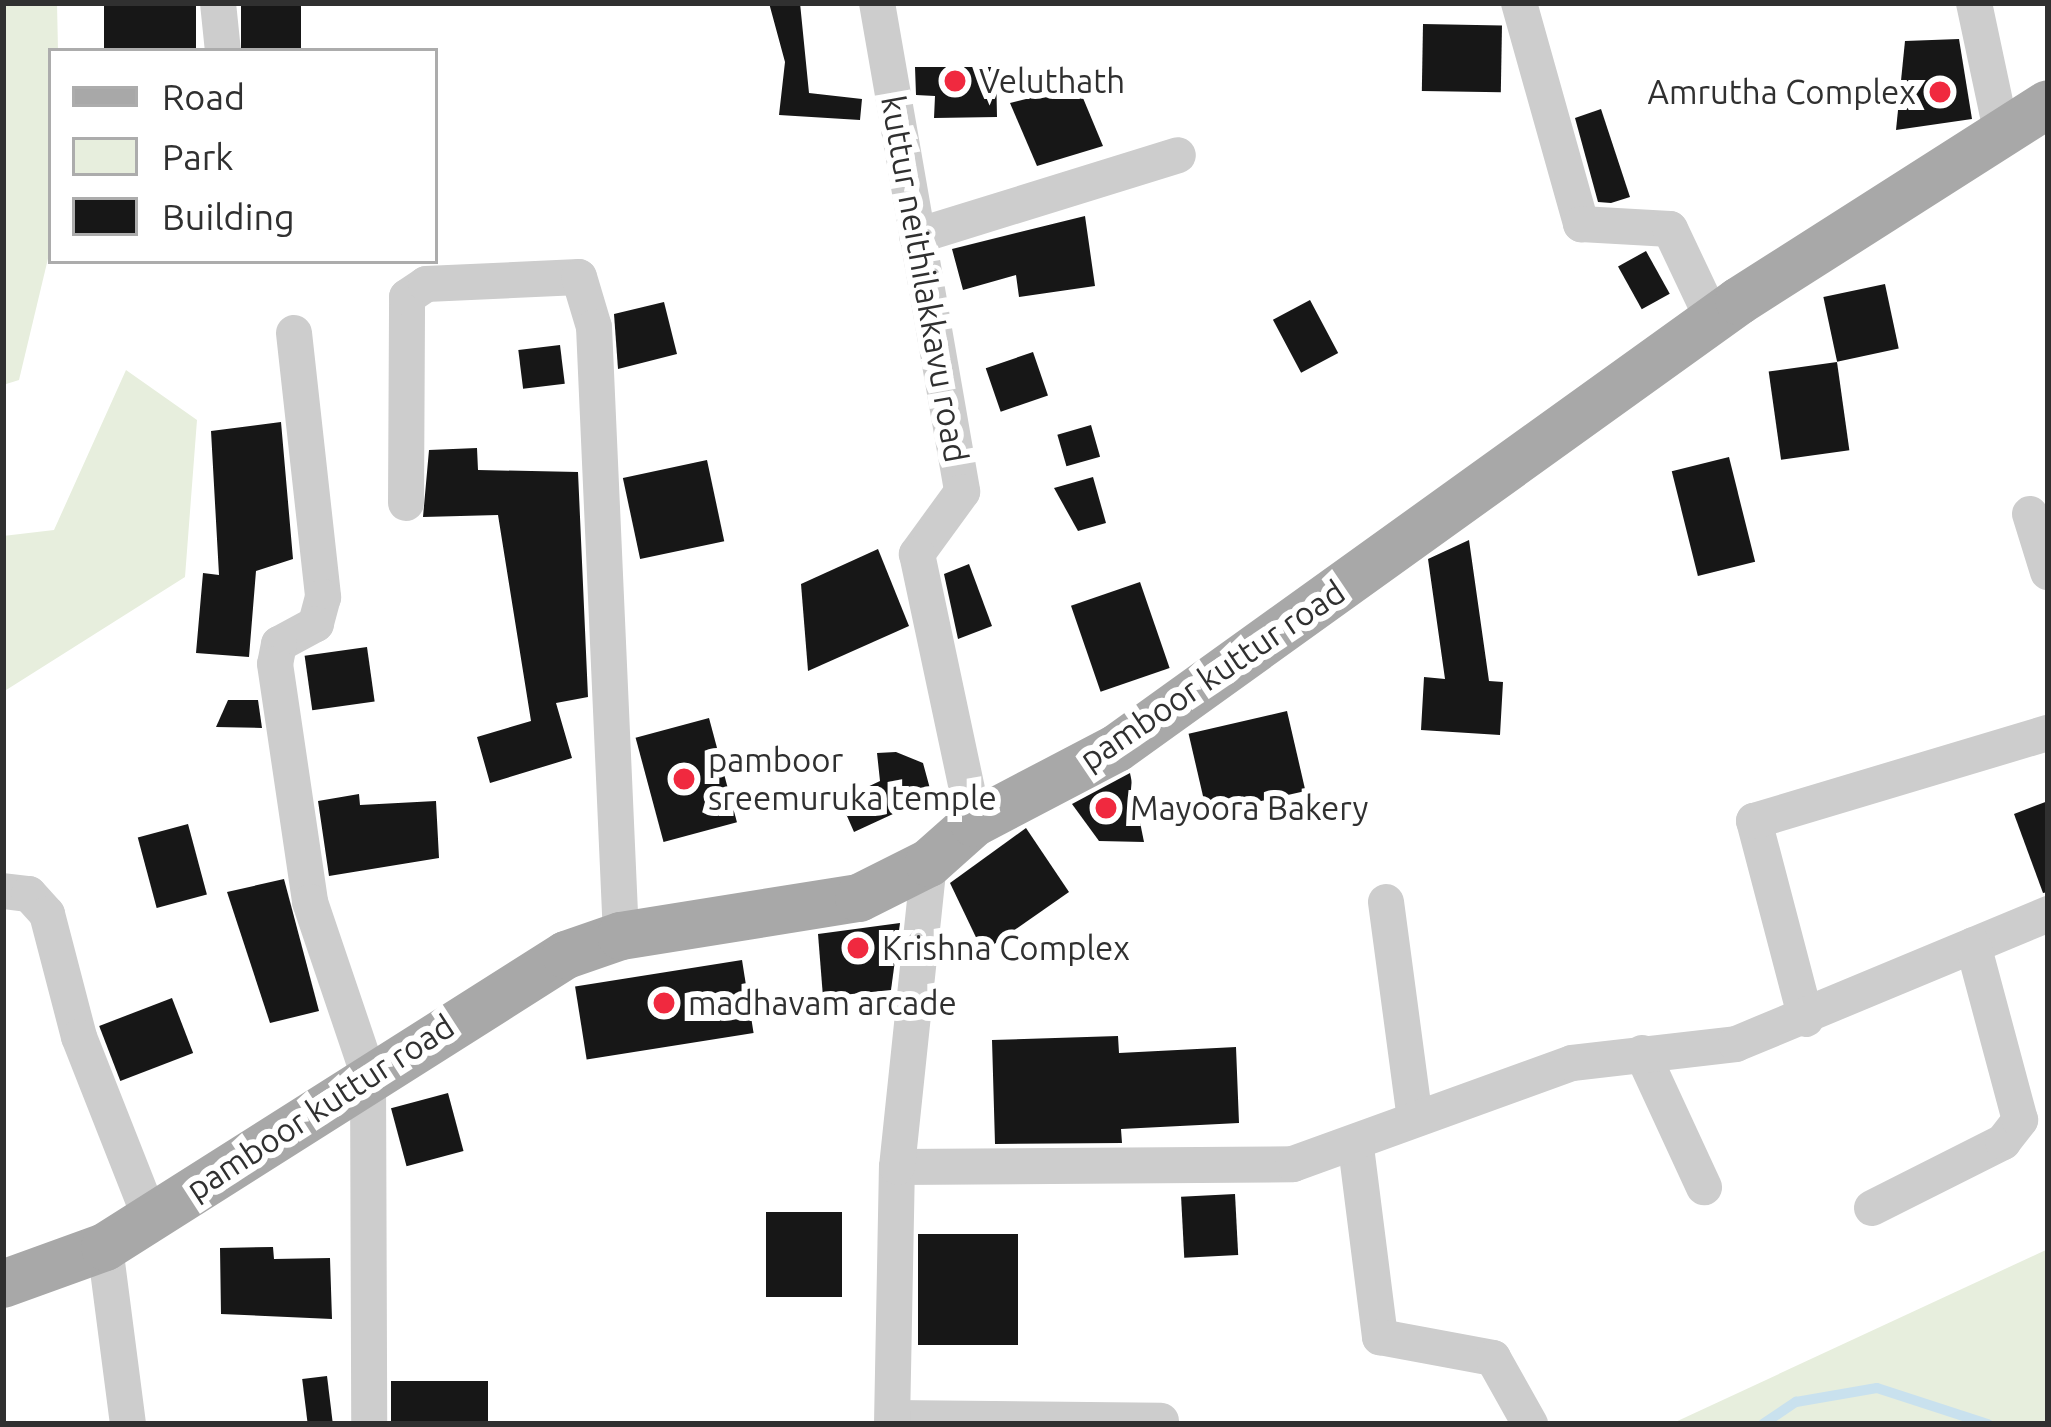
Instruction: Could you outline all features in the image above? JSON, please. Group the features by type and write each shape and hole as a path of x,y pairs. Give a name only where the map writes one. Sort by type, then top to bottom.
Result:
{"main road":[{"name":"pamboor kuttur road","path":"3,1284 105,1246 368,1073 549,964 620,936 859,898 929,863 974,824 1117,748 1713,320 2048,104"}],"street":[{"path":"218,3 223,48"},
{"name":"kuttur neithilakkavu road","path":"878,3 962,492 917,554 974,824"},
{"path":"1519,3 1581,224 1670,229 1713,320"},
{"path":"1974,3 2002,135"},
{"path":"917,236 1178,155"},
{"path":"406,503 407,297 426,284 579,277 593,312 620,936"},
{"path":"294,332 322,597 316,625 279,644 275,664 310,902 368,1073 369,1424"},
{"path":"2030,514 2048,572"},
{"path":"1806,1019 1754,821 2048,733"},
{"path":"929,863 896,1168 893,1421 1161,1421"},
{"path":"3,891 29,895 47,914 79,1037 150,1217"},
{"path":"1386,902 1415,1118"},
{"path":"896,1168 1177,1171 1293,1164 1356,1147 1415,1118 1572,1063 1736,1044 1806,1019 2048,914"},
{"path":"1871,1208 2003,1142 2020,1120 1973,945"},
{"path":"1642,1053 1703,1187"},
{"path":"1356,1147 1380,1337 1493,1358 1530,1424"},
{"path":"105,1246 128,1424"}],"green space":[{"path":"3,3 57,3 58,48 48,48 48,259 19,380 3,385"},
{"path":"126,370 197,420 185,577 3,692 3,536 54,530"},
{"path":"2048,1249 2048,1424 1671,1424"}],"building":[{"path":"104,3 196,3 196,48 104,48"},
{"path":"241,3 301,3 301,48 241,48"},
{"path":"769,3 800,3 809,93 862,99 860,120 779,115 785,62"},
{"path":"1423,24 1502,25 1501,92 1422,91"},
{"path":"1959,39 1972,119 1896,130 1905,41"},
{"name":"Veluthath","path":"915,67 996,67 997,117 934,118 935,96 916,95"},
{"path":"1078,86 1103,146 1037,166 1010,103"},
{"path":"1601,109 1630,197 1611,203 1598,202 1575,118"},
{"path":"1085,216 1095,286 1019,297 1016,275 963,290 952,249"},
{"path":"1646,251 1670,294 1642,309 1618,267"},
{"path":"1885,284 1899,349 1837,362 1823,297"},
{"path":"1310,300 1338,353 1301,373 1273,320"},
{"path":"664,302 677,354 618,369 614,314"},
{"path":"560,345 565,384 523,389 518,350"},
{"path":"1033,352 1048,395 1001,412 986,368"},
{"path":"1837,362 1849,450 1781,460 1769,372"},
{"path":"281,422 293,559 256,571 249,657 196,653 203,573 219,575 211,431"},
{"path":"1091,425 1100,457 1066,466 1057,435"},
{"path":"477,448 478,470 578,472 588,697 556,703 572,758 490,783 477,737 531,721 498,515 423,517 429,450"},
{"path":"1729,457 1755,562 1698,576 1672,471"},
{"path":"707,460 724,541 640,559 623,478"},
{"path":"1093,477 1106,523 1078,531 1054,488"},
{"path":"1469,540 1489,681 1503,682 1500,735 1421,730 1424,677 1445,679 1428,559"},
{"path":"878,549 909,626 808,671 801,584"},
{"path":"969,564 992,626 958,639 944,574"},
{"path":"1140,582 1170,668 1101,692 1071,606"},
{"path":"367,647 375,701 312,710 305,656"},
{"path":"228,700 258,700 262,728 216,727"},
{"path":"1287,711 1305,791 1207,814 1189,734"},
{"name":"pamboor sreemuruka temple","path":"709,718 737,822 664,842 636,738"},
{"path":"896,752 923,763 932,796 854,832 840,800 880,781 877,753"},
{"path":"1130,773 1144,842 1099,841 1072,804"},
{"path":"359,794 360,805 436,801 439,858 329,876 318,801"},
{"path":"2048,801 2048,892 2043,893 2014,814"},
{"path":"188,824 207,895 157,908 138,837"},
{"path":"1026,828 1069,892 983,952 950,883"},
{"path":"284,879 319,1011 270,1023 227,892"},
{"name":"Krishna Complex","path":"900,923 891,990 823,997 818,934"},
{"name":"madhavam arcade","path":"742,960 754,1033 587,1060 575,986"},
{"path":"172,998 193,1053 120,1081 99,1026"},
{"path":"1118,1036 1119,1053 1236,1047 1239,1123 1121,1129 1122,1143 995,1144 992,1040"},
{"path":"448,1093 464,1151 407,1166 391,1108"},
{"path":"1235,1194 1238,1255 1184,1258 1181,1197"},
{"path":"766,1212 842,1212 842,1297 766,1297"},
{"path":"918,1234 1018,1234 1018,1345 918,1345"},
{"path":"273,1247 274,1259 330,1258 332,1319 221,1314 220,1248"},
{"path":"327,1376 333,1424 308,1424 302,1379"},
{"path":"391,1381 488,1381 488,1424 391,1424"}],"waterway":[{"path":"1763,1424 1796,1402 1877,1388 1988,1424"}],"place":[{"name":"Veluthath","path":"955,81"},
{"name":"Amrutha Complex","path":"1940,92"},
{"name":"pamboor sreemuruka temple","path":"684,779"},
{"name":"Mayoora Bakery","path":"1106,808"},
{"name":"Krishna Complex","path":"858,948"},
{"name":"madhavam arcade","path":"664,1003"}]}
